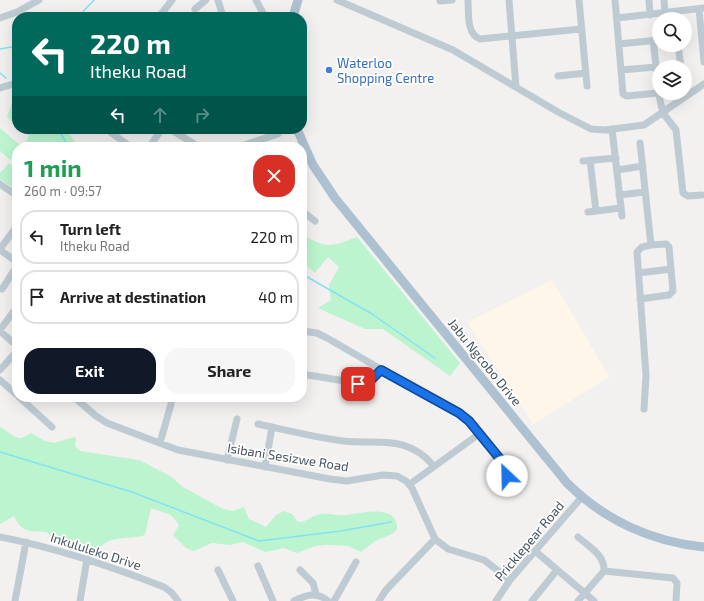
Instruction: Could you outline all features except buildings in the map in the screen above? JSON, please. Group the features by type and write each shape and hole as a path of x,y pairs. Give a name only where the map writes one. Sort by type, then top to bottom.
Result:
{"main road":[{"path":"294,12 298,0"},
{"name":"Jabu Ngcobo Drive","path":"307,152 313,166 334,198 553,468 581,498 605,514 640,531 678,543 704,547"}],"street":[{"path":"16,12 39,0"},
{"path":"163,12 172,0"},
{"path":"195,9 206,0"},
{"path":"218,0 222,12"},
{"path":"256,0 262,12"},
{"path":"337,0 453,50 582,125 598,130 644,124 663,113 704,84"},
{"path":"440,1 452,0"},
{"path":"468,0 470,29 474,36 480,39 581,29"},
{"path":"509,0 516,87"},
{"path":"579,0 587,86"},
{"path":"615,0 624,95 652,93"},
{"path":"617,18 650,14 649,0"},
{"path":"664,0 665,12"},
{"path":"690,12 701,9 704,62"},
{"path":"0,18 12,13"},
{"path":"619,44 652,40"},
{"path":"621,70 652,66"},
{"path":"558,76 586,73"},
{"path":"0,88 12,84"},
{"path":"660,100 663,113 676,130 684,194 702,195"},
{"path":"612,129 622,216"},
{"path":"113,134 124,142"},
{"path":"178,134 191,142"},
{"path":"253,142 278,134"},
{"path":"640,143 651,245"},
{"path":"596,211 586,161 616,158"},
{"path":"617,170 643,166"},
{"path":"0,184 12,192"},
{"path":"619,195 645,192"},
{"path":"588,212 621,208"},
{"path":"307,215 315,221"},
{"path":"12,233 0,250 12,258"},
{"path":"640,299 671,294 673,290 669,246 666,244 651,245 642,247 638,250 640,299 646,375 644,409"},
{"path":"639,273 672,269"},
{"path":"2,289 12,274"},
{"path":"12,314 0,330 12,341"},
{"path":"307,332 322,335 381,370 459,413 469,421 506,467 506,479 499,485"},
{"path":"0,370 12,356"},
{"path":"307,375 363,384 370,381 381,370"},
{"path":"0,380 12,391"},
{"path":"25,402 52,427"},
{"name":"Isibani Sesizwe Road","path":"80,402 102,420 187,452 339,480 392,475 402,478 410,484"},
{"path":"160,443 171,402"},
{"path":"227,460 237,419"},
{"path":"258,424 343,441 397,442 425,455 434,466"},
{"path":"266,467 272,427"},
{"path":"479,434 466,445 410,484 435,540 448,549 484,560 510,580"},
{"name":"Pricklepear Road","path":"496,601 510,580 581,498"},
{"name":"Inkululeko Drive","path":"0,537 26,542 87,559 164,587 172,593 178,601"},
{"path":"578,538 601,557 604,565 604,571 578,601"},
{"path":"379,601 386,590 435,540"},
{"path":"15,601 26,542"},
{"path":"535,551 594,601"},
{"path":"80,601 87,559"},
{"path":"334,601 356,562"},
{"path":"258,566 273,601"},
{"path":"218,570 233,601"},
{"path":"300,570 312,583 316,594"},
{"path":"532,601 557,570"},
{"path":"604,571 673,578 677,583 676,601"},
{"path":"294,601 307,595 316,594 328,601"}],"shaded area":[{"path":"552,280 609,377 533,424 467,322"}],"green space":[{"path":"12,102 12,121 7,117"},
{"path":"0,128 16,142 12,142 12,158 10,160 0,151"},
{"path":"27,134 69,134 75,142 26,142 29,136"},
{"path":"9,163 12,166 12,187 0,179 0,173"},
{"path":"307,237 317,242 329,245 341,243 357,237 460,363 450,376 383,329 365,329 318,308 331,300 329,285 339,267 328,257 315,273 307,266"},
{"path":"0,427 18,438 31,433 45,441 54,443 74,437 76,439 75,446 80,451 139,460 170,476 183,487 223,509 233,511 244,507 249,519 266,527 276,515 284,511 292,514 298,522 321,514 343,515 378,512 392,516 396,521 397,529 392,534 375,541 361,552 348,546 327,545 315,546 297,553 284,548 265,552 243,542 230,545 212,543 194,551 186,548 173,535 179,525 171,515 151,508 145,535 116,539 104,543 95,555 91,556 54,540 47,532 31,531 23,528 14,516 0,524"}],"waterway":[{"path":"83,12 94,0"},
{"path":"0,49 12,47"},
{"path":"0,73 6,78"},
{"path":"61,134 66,142"},
{"path":"307,277 372,314 435,358"},
{"path":"0,452 132,492 259,541 341,531 391,522"}],"place":[{"name":"Waterloo Shopping Centre","path":"329,70"}],"route":[{"path":"358,384 367,383 381,370 459,413 469,421 505,465 507,476"}]}
